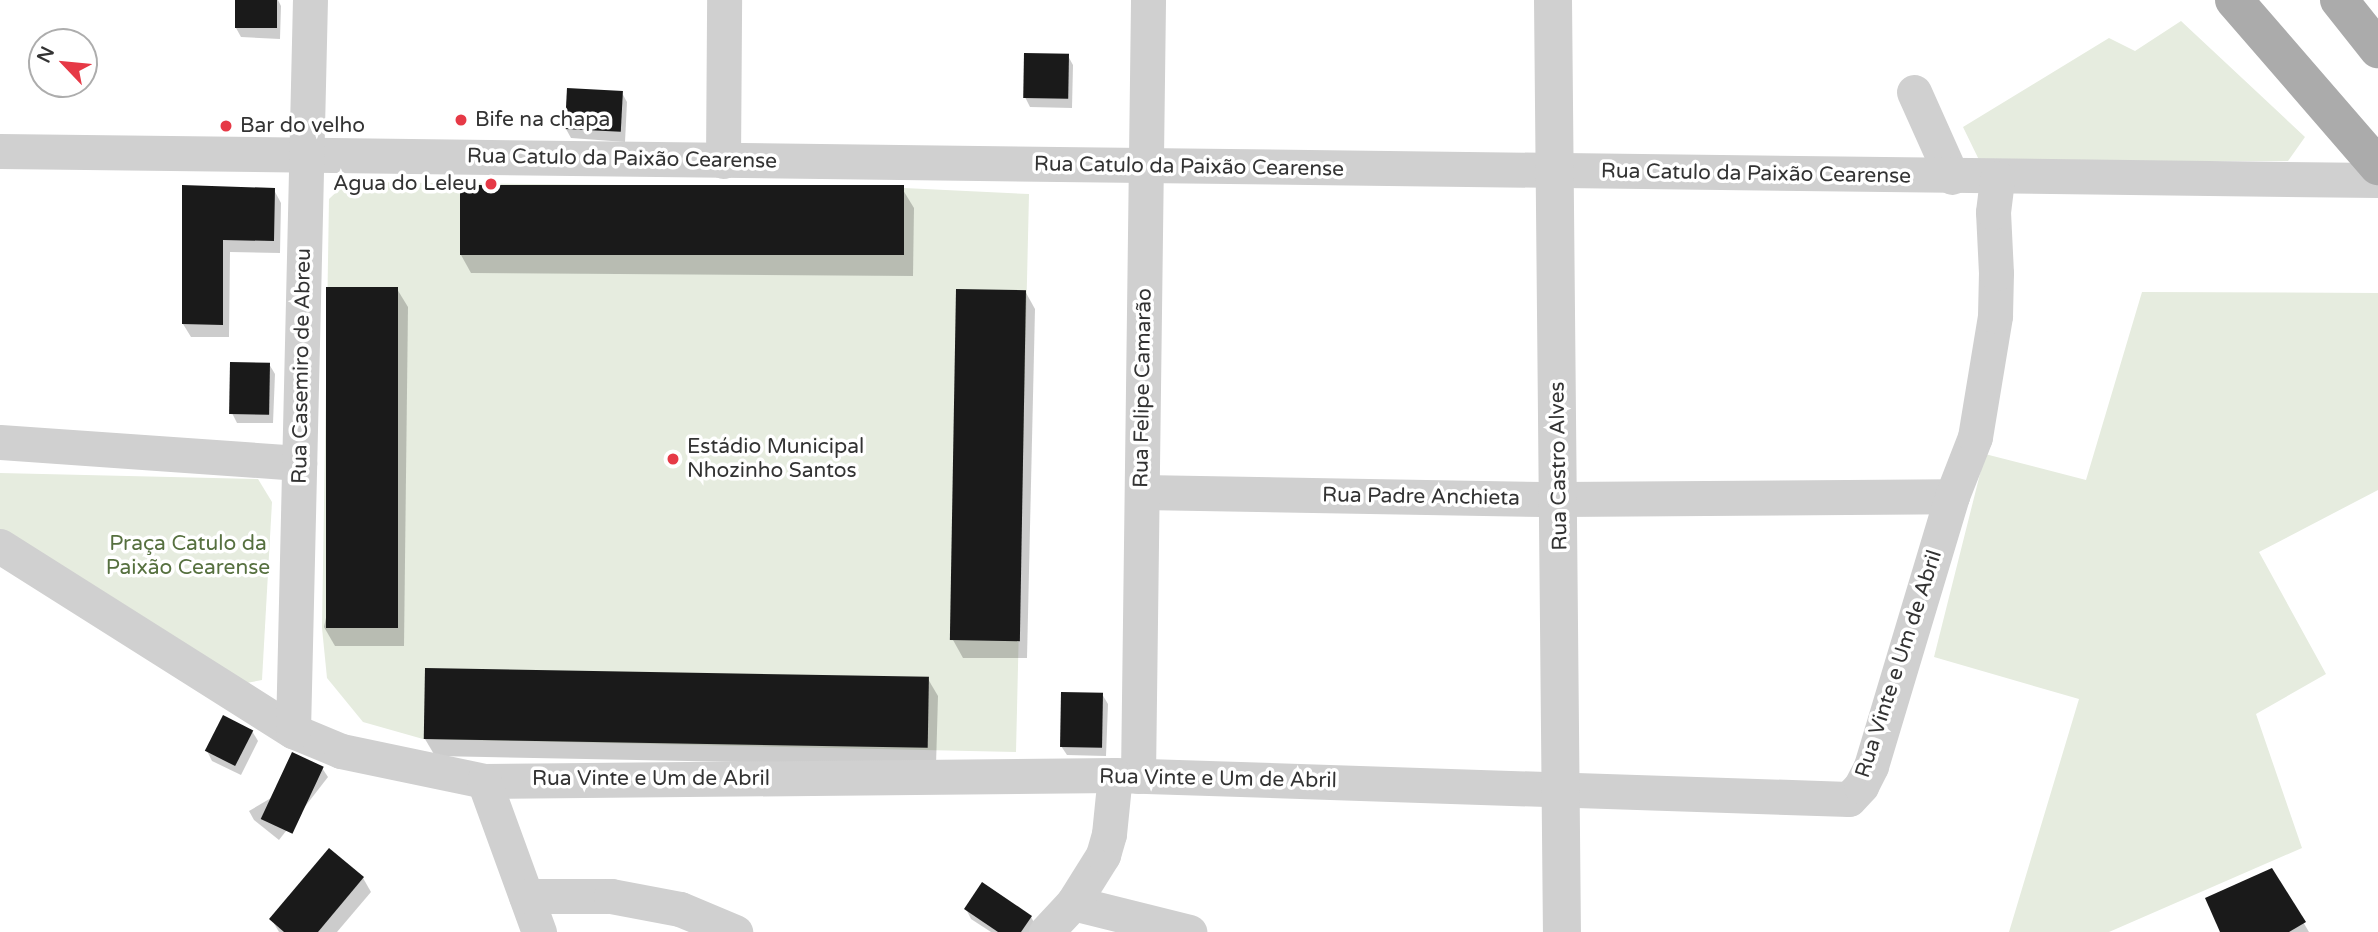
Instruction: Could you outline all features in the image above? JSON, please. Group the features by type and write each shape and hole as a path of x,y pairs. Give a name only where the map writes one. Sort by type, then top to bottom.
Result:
{"main road":[{"path":"2234,0 2378,166"},
{"path":"2339,0 2378,48"}],"street":[{"name":"Rua Casemiro de Abreu","path":"293,731 310,0"},
{"path":"723,161 724,0"},
{"name":"Rua Felipe Camarão","path":"1046,932 1073,903 1103,855 1127,775 1142,492 1148,0"},
{"name":"Rua Castro Alves","path":"1553,0 1552,172 1560,499 1562,932"},
{"path":"1914,92 1952,177"},
{"name":"Rua Catulo da Paixão Cearense","path":"0,150 1997,178 2378,180"},
{"name":"Rua Vinte e Um de Abril","path":"0,546 293,731 341,751 484,781 1127,775 1849,799 1861,786 1871,766 1952,496 1975,437 1994,316 1996,273 1993,212 1997,178"},
{"path":"0,442 299,463"},
{"name":"Rua Padre Anchieta","path":"1142,492 1560,499 1952,496"},
{"path":"484,781 539,932"},
{"path":"526,896 611,895 680,909 735,932"},
{"path":"1073,903 1189,932"}],"green space":[{"path":"2181,21 2305,137 2288,161 1980,162 1963,127 2109,38 2135,51"},
{"name":"Estádio Municipal Nhozinho Santos","path":"347,182 904,188 1029,194 1016,752 423,739 363,722 327,678 322,628 329,199"},
{"path":"2142,292 2378,293 2378,490 2259,552 2326,674 2256,714 2302,848 2109,932 2009,932 2079,699 1934,657 1985,454 2086,480"},
{"name":"Praça Catulo da Paixão Cearense","path":"0,473 258,479 272,502 262,680 241,684 0,529"}],"building":[{"path":"235,0 277,0 277,28 235,28"},
{"path":"1024,53 1069,54 1068,99 1023,98"},
{"path":"567,88 623,91 621,132 565,129"},
{"path":"182,185 275,188 274,241 223,240 223,325 182,324"},
{"path":"460,185 904,185 904,255 460,255"},
{"path":"326,287 398,287 398,628 326,628"},
{"path":"956,289 1026,290 1020,641 950,640"},
{"path":"230,362 270,363 269,415 229,414"},
{"path":"425,668 929,677 928,748 424,739"},
{"path":"1061,692 1103,693 1102,748 1060,747"},
{"path":"223,715 253,730 235,766 205,751"},
{"path":"292,752 324,767 292,834 261,819"},
{"path":"329,848 364,877 318,932 284,932 269,919"},
{"path":"2272,868 2306,922 2289,932 2220,932 2205,898"},
{"path":"982,882 1032,916 1021,932 998,932 964,909"}],"place":[{"name":"Bife na chapa","path":"461,120"},
{"name":"Bar do velho","path":"226,126"},
{"name":"Agua do Leleu","path":"491,184"},
{"name":"Estádio Municipal Nhozinho Santos","path":"673,459"}]}
